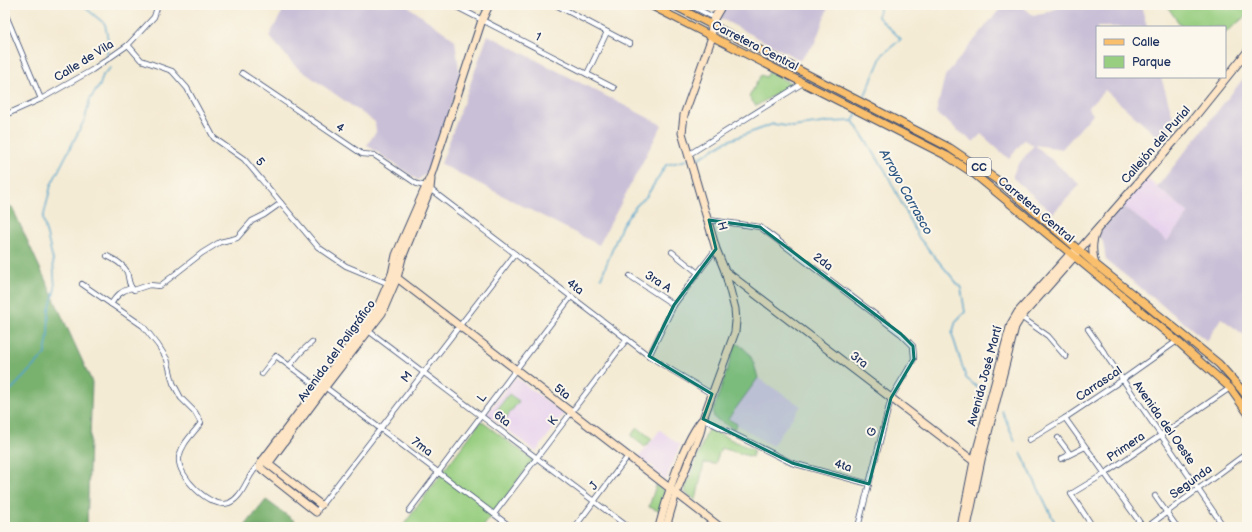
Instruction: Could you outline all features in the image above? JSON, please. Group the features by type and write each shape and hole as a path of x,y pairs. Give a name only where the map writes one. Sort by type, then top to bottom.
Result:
{"main road":[{"name":"Carretera Central","path":"650,5 947,156 991,186 1177,341 1230,388 1247,412"},
{"name":"Carretera Central","path":"673,5 713,21 855,100 950,148 1000,182 1079,250 1219,364 1247,397"},
{"path":"991,186 1000,182"}],"street":[{"name":"Calle de Vila","path":"5,115 41,99 92,70 128,45 154,17 158,5"},
{"name":"1","path":"453,5 614,88"},
{"name":"Avenida del Poligráfico","path":"264,462 366,329 382,313 394,276 396,255 428,187 482,20 490,5"},
{"path":"556,5 630,44"},
{"path":"690,5 713,21"},
{"path":"712,37 713,21 722,5"},
{"path":"5,13 41,99"},
{"path":"587,74 608,32"},
{"name":"H","path":"659,527 673,491 700,433 703,419 735,332 735,309 725,271 716,249 709,220 682,133 683,120 712,37"},
{"name":"5","path":"128,45 141,60 172,71 187,88 214,138 244,159 318,247 346,266 387,283"},
{"name":"Callejón del Purial","path":"1079,250 1185,129 1247,52"},
{"name":"4","path":"242,73 362,154 374,155 417,184 428,187"},
{"path":"688,155 803,83"},
{"name":"4ta","path":"428,187 649,356 673,372 712,394"},
{"path":"111,304 116,296 123,290 131,288 134,290 149,284 160,286 202,253 220,242 236,238 252,221 264,215 280,202"},
{"name":"2da","path":"709,220 760,227 901,334 913,346"},
{"path":"1096,264 1093,257 1092,246 1097,229"},
{"path":"649,356 674,305 716,249"},
{"name":"Avenida José Martí","path":"961,527 1011,324 1018,312 1072,255 1079,250"},
{"path":"672,252 698,273"},
{"name":"M","path":"316,512 515,254"},
{"name":"Avenida José Martí","path":"967,527 977,463 1015,327 1021,317 1072,255"},
{"path":"107,256 121,264 126,272 131,288"},
{"name":"3ra","path":"725,271 977,463"},
{"name":"Avenida del Poligráfico","path":"366,329 377,309 387,283 394,276"},
{"name":"5ta","path":"394,276 720,527"},
{"name":"3ra A","path":"630,276 674,305"},
{"path":"82,284 142,326 158,344 167,359 173,383 180,398 196,412 202,423 183,446 179,460 184,475 196,490 213,502 227,504 240,494 251,473 264,462"},
{"name":"L","path":"409,511 571,297"},
{"path":"1021,317 1048,336 1066,357"},
{"name":"6ta","path":"366,329 628,527"},
{"name":"Avenida del Oeste","path":"1088,329 1224,527"},
{"name":"K","path":"494,514 627,339"},
{"name":"Carrascal","path":"1030,440 1122,380 1177,341"},
{"path":"290,365 312,342"},
{"name":"G","path":"858,527 891,398 914,359 913,346"},
{"name":"7ma","path":"262,374 276,356 302,375 322,386 380,428 511,527"},
{"name":"Primera","path":"1093,527 1071,494 1161,436 1230,388"},
{"path":"1065,418 1143,527"},
{"name":"4ta","path":"703,419 792,463 869,484"},
{"path":"1058,438 1070,454"},
{"path":"1061,458 1086,447"},
{"name":"Segunda","path":"1147,527 1247,452"},
{"name":"J","path":"575,527 628,456"},
{"path":"264,462 321,505"},
{"path":"264,462 260,467 263,470 316,512"},
{"name":"H","path":"666,527 673,491"},
{"path":"1155,496 1177,527"}],"highlighted area":[{"path":"709,220 760,227 901,334 913,346 914,359 891,398 869,484 792,463 703,419 712,394 649,356 674,305 716,249"}],"shaded area":[{"path":"286,5 406,5 455,40 459,69 462,71 429,171 418,180 367,145 376,132 375,122 295,66 269,36"},
{"path":"727,5 829,5 815,43 800,60 720,18"},
{"path":"1003,5 1021,5 1034,16 1067,5 1141,5 1147,26 1096,26 1096,78 1161,78 1175,124 1160,139 1105,90 1088,108 1093,114 1062,149 1035,145 1080,185 1053,213 1013,178 1017,166 1034,145 1024,140 1009,159 981,134 973,142 936,113 945,76"},
{"path":"488,35 662,125 599,245 441,164"},
{"path":"1247,74 1247,337 1221,318 1207,341 1106,260 1103,242 1099,236 1099,231 1122,205 1167,241 1189,213 1157,187"},
{"path":"1146,178 1189,213 1167,241 1122,205"},
{"path":"515,377 564,414 536,452 487,414"},
{"path":"758,378 801,406 772,446 728,419"},
{"path":"660,430 680,445 665,480 653,471 654,467 650,464 646,466 637,459"}],"green space":[{"path":"1166,5 1247,5 1247,15 1226,32 1226,26 1181,26"},
{"path":"769,72 792,84 756,106 749,97 761,75 766,77"},
{"path":"5,205 12,207 92,382 87,527 5,527"},
{"path":"736,343 749,354 758,378 728,419 737,424 734,429 714,418 713,412"},
{"path":"509,394 519,401 506,418 496,411"},
{"path":"481,421 533,460 483,527 402,527"},
{"path":"637,427 652,439 645,447 631,436"},
{"path":"708,429 754,450 752,457 721,448 715,464 704,463 696,500 684,492"},
{"path":"656,485 665,492 659,511 649,507"},
{"path":"266,500 303,527 244,527"}],"waterway":[{"path":"82,5 105,24 108,40 107,56"},
{"name":"Arroyo Carrasco","path":"863,100 882,55 901,39 878,17 879,9 884,5"},
{"path":"5,391 12,389 45,354 48,336 49,310 55,289 53,260 43,219 51,185 85,119 90,99 100,85 103,75 111,68"},
{"name":"Arroyo Carrasco","path":"857,112 853,121 885,170 919,238 961,288 965,312 956,321 952,334 966,378 983,392"},
{"path":"693,159 701,157 725,142 773,124 793,127 829,122 853,121"},
{"path":"601,278 622,225 637,205 646,197 666,165 687,160"},
{"path":"1002,411 1015,441"},
{"path":"1021,453 1057,527"}]}
